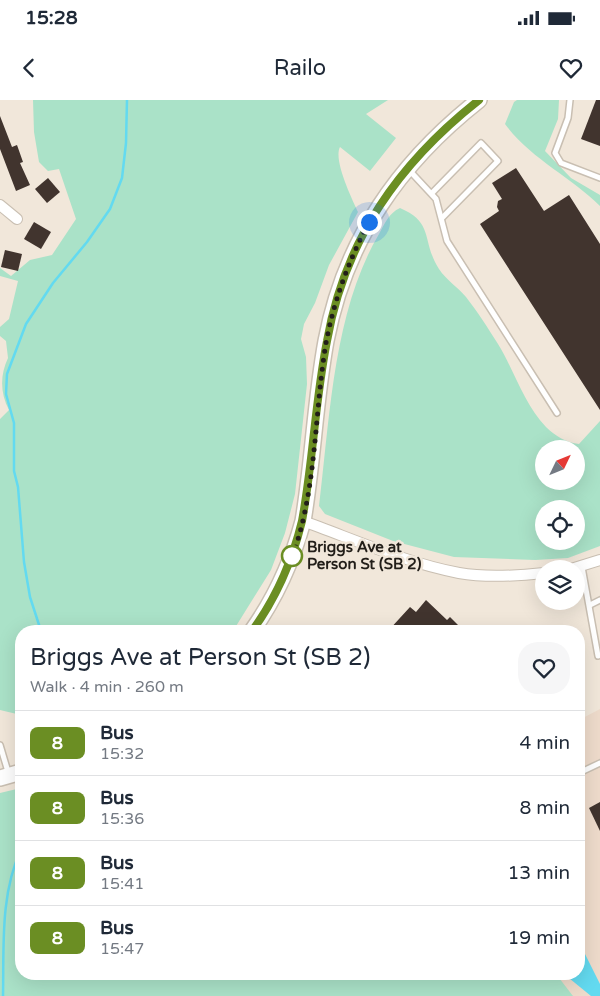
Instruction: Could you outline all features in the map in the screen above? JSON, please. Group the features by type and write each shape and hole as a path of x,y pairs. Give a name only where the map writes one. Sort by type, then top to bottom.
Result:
{"street":[{"path":"256,625 276,593 295,549 302,521 326,342 347,267 369,222 407,168 432,140 479,100"},
{"path":"0,205 7,213 17,219"},
{"path":"302,521 426,564 459,573 499,576 535,574"},
{"path":"585,566 600,560"}],"lane":[{"path":"570,100 568,118 556,153 561,163 600,178"},
{"path":"432,193 480,143 498,161 442,218"},
{"path":"407,168 436,199 447,241 557,413"},
{"path":"585,581 598,656"},
{"path":"590,605 600,600"},
{"path":"0,745 10,775"},
{"path":"585,771 600,763"}],"shaded area":[{"path":"600,709 600,996 565,996 553,980 585,980 585,717"}],"green space":[{"path":"33,100 388,100 366,114 396,138 370,171 340,147 339,161 341,170 358,212 329,265 315,303 304,324 301,339 306,357 307,384 295,494 285,533 271,570 237,625 15,625 15,714 0,710 0,419 9,410 2,384 2,377 8,358 6,341 0,336 0,327 9,319 18,281 0,276 0,268 11,276 30,260 52,255 76,219 59,169 48,171 39,162 34,132"},
{"path":"517,100 559,100 558,119 545,151 571,178 600,195 600,206 527,147 505,124 514,102"},
{"path":"400,208 418,220 426,234 430,250 439,269 466,297 498,344 532,409 546,427 566,440 535,440 535,490 585,490 585,440 583,440 600,421 600,546 568,558 535,560 454,557 393,541 325,514 319,506 331,402 343,331 352,297 364,264 385,222"},
{"path":"15,789 15,980 561,980 573,996 0,996 0,793"}],"water":[{"path":"585,954 600,984 600,996 591,996 571,980 585,980"}],"building":[{"path":"596,100 600,100 600,146 581,139"},
{"path":"0,116 12,147 17,145 23,162 20,163 30,185 16,191 0,149"},
{"path":"516,168 544,211 569,195 600,244 600,410 480,224 499,211 497,207 498,201 502,199 492,183"},
{"path":"48,178 60,192 47,203 35,189"},
{"path":"34,222 51,232 41,249 24,239"},
{"path":"5,250 22,254 18,271 1,267"},
{"path":"426,600 447,620 450,617 458,625 394,625 410,607 416,612"},
{"path":"600,802 600,831 589,808"}],"waterway":[{"path":"39,625 30,597 24,562 18,487 14,471 14,423 6,394 7,374 26,324 53,283 87,242 110,209 122,178 126,143 127,100"},
{"path":"3,996 6,903 15,865"}],"bus line":[{"name":"8","path":"256,625 276,593 295,549 308,492 326,342 347,267 369,222 407,168 432,140 479,100"}],"place":[{"name":"Briggs Ave at Person St (SB 2)","path":"292,556"}],"route":[{"path":"292,556 291,560 302,521 308,492 326,342 347,267 369,222"}]}
